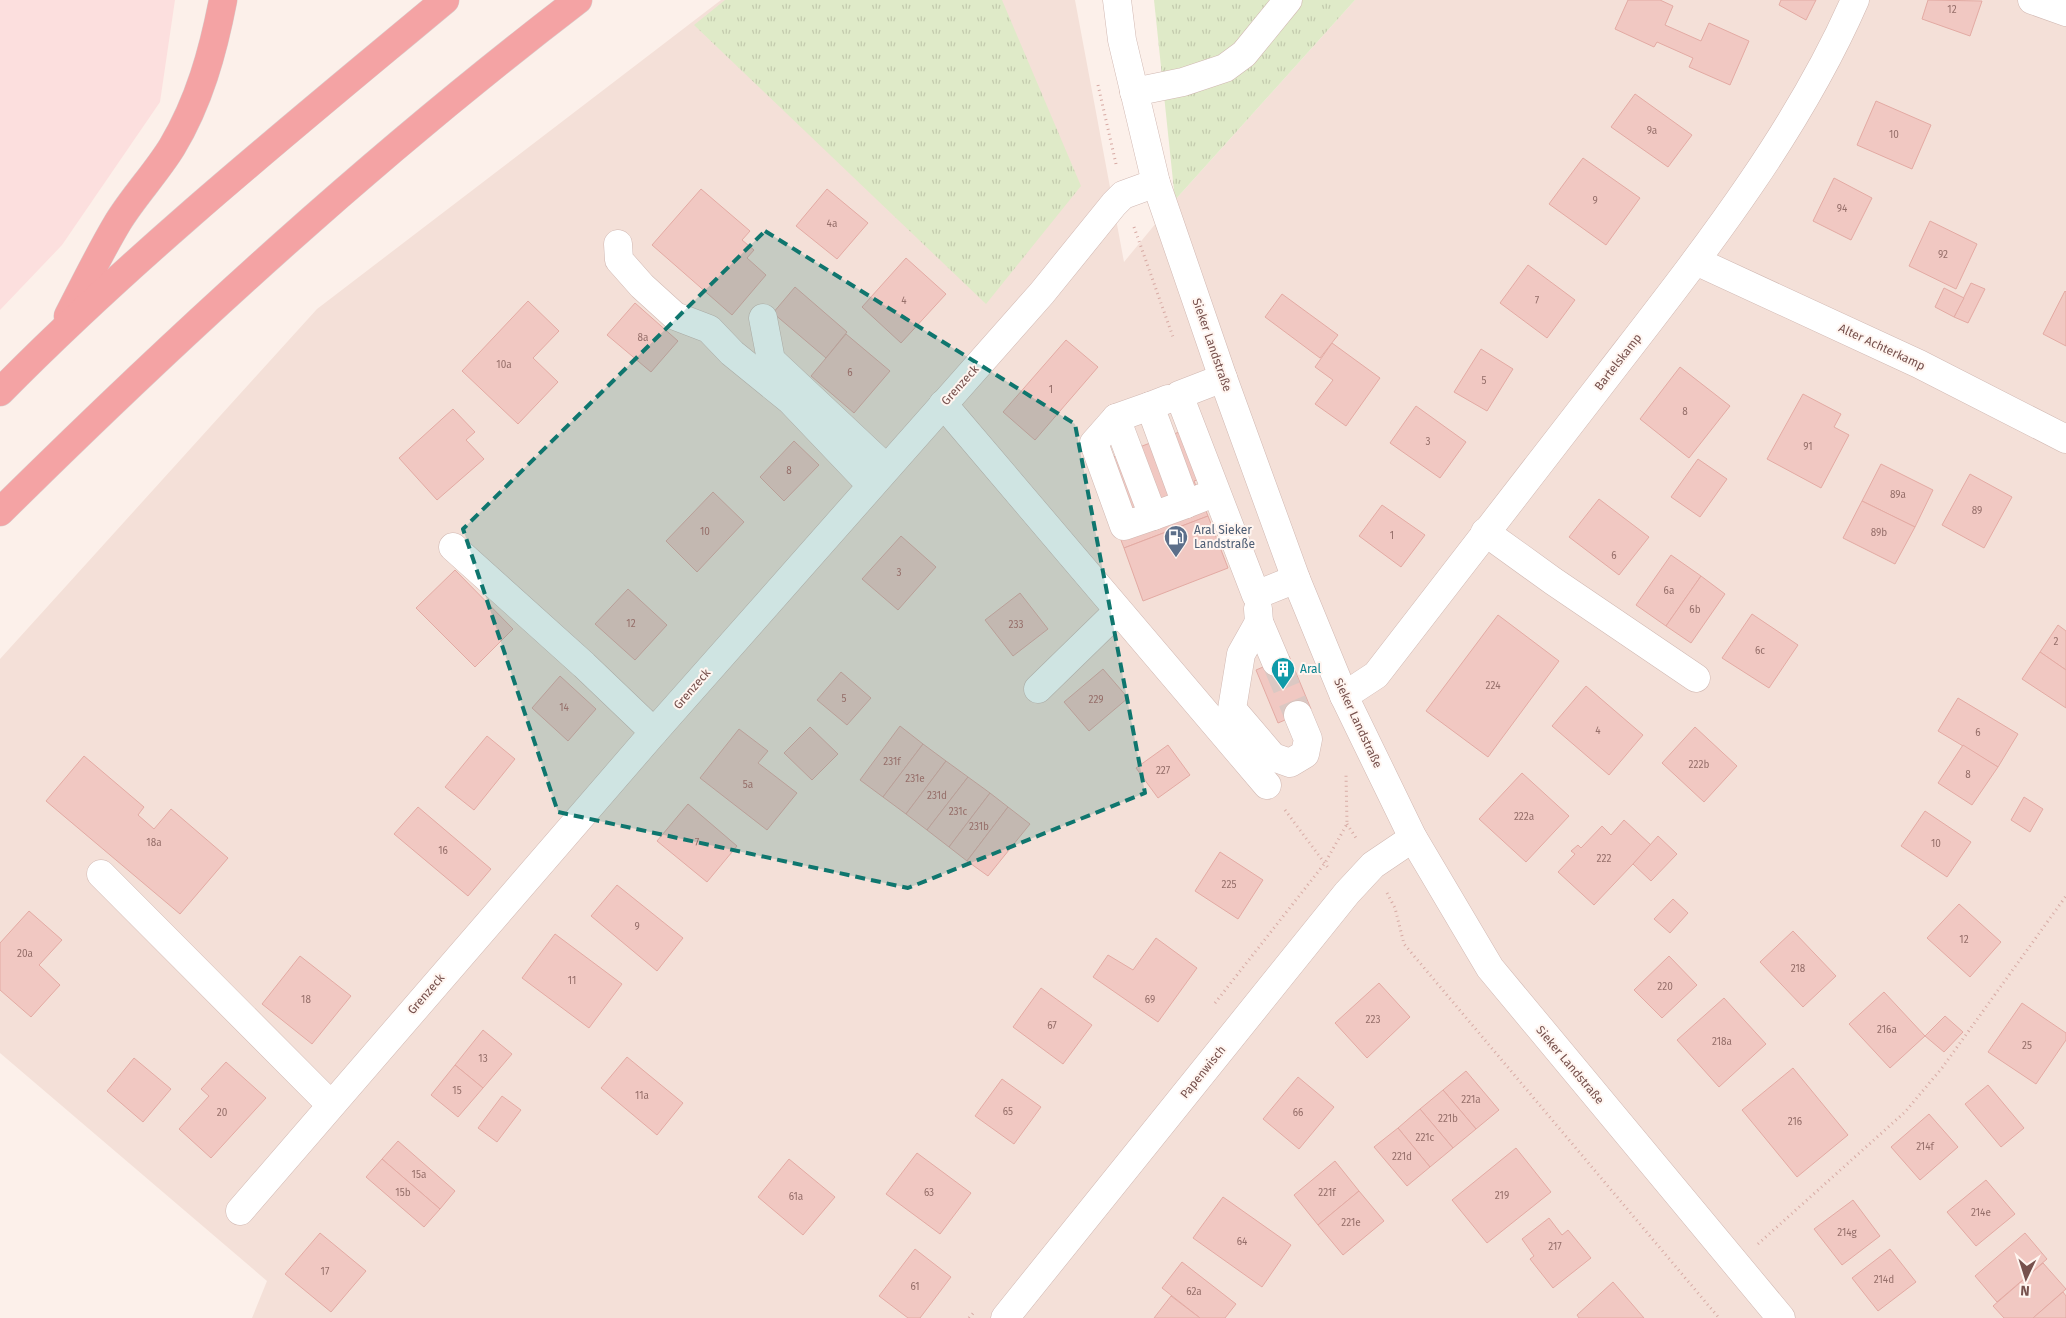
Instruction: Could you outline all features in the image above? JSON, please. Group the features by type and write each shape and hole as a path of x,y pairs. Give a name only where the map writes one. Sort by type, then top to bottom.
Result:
{"highway":[{"path":"60,331 119,221 171,148 188,118 203,81 215,41 223,0"},
{"path":"0,392 60,331 262,153 445,0"},
{"path":"0,512 114,399 312,220 513,50 578,0"}],"street":[{"name":"Sieker Landstraße","path":"1117,0 1122,40 1156,184 1223,378 1296,579 1344,696 1413,838 1490,968 1781,1318"},
{"path":"1134,92 1183,82 1225,68 1244,54 1288,0"},
{"name":"Bartelskamp","path":"1344,696 1376,675 1696,261 1778,140 1837,42 1855,0"},
{"path":"2032,0 2066,12"},
{"name":"Grenzeck","path":"240,1211 330,1104 654,732 878,476 1042,293 1123,195 1156,184"},
{"path":"618,244 619,260 642,286 675,316 709,329 732,353 878,476"},
{"name":"Alter Achterkamp","path":"1696,261 1919,364 2066,439"},
{"path":"763,318 771,360 878,476"},
{"path":"1217,493 1153,516 1116,418 1223,378"},
{"path":"1179,396 1256,595 1259,622 1276,662"},
{"path":"943,404 1267,785"},
{"path":"1150,406 1186,504"},
{"path":"1486,532 1553,581 1696,678"},
{"path":"453,547 584,665 654,732"},
{"path":"1256,595 1296,579"},
{"path":"1038,689 1118,610"},
{"path":"1259,622 1241,654 1232,709 1274,757 1290,763 1304,754 1308,739 1298,715"},
{"name":"Papenwisch","path":"1005,1318 1347,893 1373,866 1413,838"},
{"path":"101,874 330,1104"}],"path":[{"path":"1267,785 1347,893"},
{"path":"1325,863 1347,824 1373,866 1394,908 1404,944 1719,1318"},
{"path":"1736,1264 1906,1112 1942,1068 2066,896"}],"highlighted area":[{"path":"765,231 1075,424 1145,793 908,888 558,812 463,529"}],"shaded area":[{"path":"0,0 175,0 160,102 62,245 0,310"},
{"path":"721,0 1075,0 1124,262 1175,200 1355,0 2066,0 2066,1318 252,1318 267,1281 0,1053 0,659 317,309"}],"green space":[{"path":"725,0 1002,0 1081,186 986,304 694,25"},
{"path":"1154,0 1355,0 1175,200"}],"building":[{"path":"1628,0 1660,0 1673,6 1665,25 1701,41 1709,23 1749,41 1730,85 1689,67 1693,58 1657,42 1654,47 1615,29"},
{"path":"1781,0 1816,0 1806,20 1779,5"},
{"path":"1928,0 1982,1 1970,36 1922,19"},
{"path":"1635,94 1692,135 1668,167 1611,127"},
{"path":"1876,101 1931,125 1912,169 1857,145"},
{"path":"1583,158 1640,198 1606,245 1549,204"},
{"path":"1834,178 1872,198 1851,240 1813,221"},
{"path":"701,189 750,231 742,240 754,250 747,258 766,275 732,315 652,245"},
{"path":"827,189 868,223 837,259 796,226"},
{"path":"1930,221 1977,244 1956,289 1909,266"},
{"path":"906,258 946,294 901,343 862,307"},
{"path":"1528,265 1575,300 1547,338 1500,303"},
{"path":"1971,283 1985,289 1968,323 1954,317"},
{"path":"795,287 847,332 826,358 773,313"},
{"path":"1944,288 1964,298 1954,317 1935,307"},
{"path":"2066,292 2066,346 2043,334"},
{"path":"1282,294 1338,335 1320,358 1265,317"},
{"path":"528,301 559,331 533,358 558,382 518,424 462,371"},
{"path":"635,303 678,341 651,372 607,335"},
{"path":"846,334 890,371 854,413 811,376"},
{"path":"1066,340 1098,367 1035,440 1003,412"},
{"path":"1332,343 1380,378 1346,426 1315,404 1333,380 1315,367"},
{"path":"1481,349 1513,369 1487,411 1454,392"},
{"path":"1680,367 1730,406 1689,458 1640,419"},
{"path":"1803,394 1841,414 1834,427 1849,435 1821,488 1767,459"},
{"path":"1416,406 1466,442 1440,478 1390,443"},
{"path":"453,409 475,432 466,440 484,459 437,500 399,458"},
{"path":"1195,426 1214,474 1194,481 1208,516 1124,548 1092,465"},
{"path":"794,441 819,465 784,501 760,477"},
{"path":"1698,459 1727,479 1700,517 1671,497"},
{"path":"1881,464 1933,490 1915,527 1862,501"},
{"path":"1970,474 2012,497 1984,548 1942,525"},
{"path":"713,492 744,522 697,572 666,541"},
{"path":"1599,499 1649,537 1619,575 1569,537"},
{"path":"1862,501 1915,527 1895,564 1843,538"},
{"path":"1382,505 1425,535 1401,567 1359,536"},
{"name":"Aral Sieker Landstraße","path":"1208,516 1228,568 1143,601 1124,548"},
{"path":"901,536 936,567 898,610 862,579"},
{"path":"1671,555 1701,576 1666,626 1636,605"},
{"path":"455,570 513,629 475,667 416,608"},
{"path":"1701,576 1725,594 1691,643 1666,626"},
{"path":"628,589 667,625 635,660 595,624"},
{"path":"1020,593 1048,629 1013,656 985,620"},
{"path":"1752,614 1798,645 1769,688 1722,658"},
{"path":"1498,615 1559,661 1488,757 1426,711"},
{"path":"2058,625 2066,631 2066,670 2040,652"},
{"path":"2040,652 2066,670 2066,708 2022,679"},
{"name":"Aral","path":"1289,656 1311,709 1278,723 1256,670"},
{"path":"1103,669 1128,698 1089,731 1064,702"},
{"path":"841,672 871,698 847,725 817,700"},
{"path":"560,676 596,709 568,741 532,708"},
{"path":"1586,686 1643,735 1609,775 1552,726"},
{"path":"1958,698 2018,734 1998,767 1938,731"},
{"path":"900,726 923,744 883,797 860,780"},
{"path":"810,727 838,754 812,780 784,753"},
{"path":"1695,727 1737,766 1704,802 1662,763"},
{"path":"739,729 768,751 758,763 797,793 767,830 700,778"},
{"path":"487,736 515,759 474,810 445,787"},
{"path":"923,744 946,761 906,814 883,797"},
{"path":"1168,745 1190,775 1158,798 1136,768"},
{"path":"1963,745 1998,767 1972,805 1938,783"},
{"path":"84,756 144,807 138,815 154,829 171,809 228,858 180,914 46,801"},
{"path":"946,761 968,777 927,830 906,814"},
{"path":"1522,773 1569,816 1526,862 1479,819"},
{"path":"968,777 990,793 949,847 927,830"},
{"path":"990,793 1008,807 967,861 949,847"},
{"path":"2024,797 2043,809 2030,832 2011,820"},
{"path":"688,804 737,846 707,882 657,841"},
{"path":"418,807 491,869 468,896 394,834"},
{"path":"1008,807 1030,824 988,876 967,861"},
{"path":"1925,811 1971,842 1947,877 1901,846"},
{"path":"1624,820 1651,845 1594,905 1558,872 1575,854 1571,851 1578,845 1581,848 1602,826 1611,835"},
{"path":"1658,836 1677,854 1651,881 1633,864"},
{"path":"1220,852 1263,880 1238,919 1195,891"},
{"path":"617,885 683,938 657,971 591,916"},
{"path":"1673,899 1688,913 1670,933 1654,919"},
{"path":"1959,904 2001,942 1970,977 1927,938"},
{"path":"29,911 62,940 39,965 60,985 31,1017 0,990 0,943"},
{"path":"1793,931 1836,976 1803,1007 1760,962"},
{"path":"555,934 622,984 589,1028 522,978"},
{"path":"1156,938 1197,968 1158,1022 1093,977 1108,955 1133,970"},
{"path":"300,956 351,996 312,1044 262,1004"},
{"path":"1669,956 1697,985 1662,1018 1634,990"},
{"path":"1379,983 1410,1017 1367,1058 1335,1023"},
{"path":"1041,988 1092,1025 1063,1064 1013,1027"},
{"path":"1884,992 1925,1036 1890,1068 1849,1024"},
{"path":"1724,998 1766,1044 1719,1087 1677,1040"},
{"path":"2022,1003 2066,1033 2066,1040 2036,1084 1988,1052"},
{"path":"1945,1016 1963,1032 1944,1052 1925,1036"},
{"path":"483,1030 512,1054 483,1088 455,1065"},
{"path":"627,1057 683,1103 657,1135 601,1088"},
{"path":"134,1058 171,1089 143,1122 107,1091"},
{"path":"226,1062 266,1098 211,1158 179,1129 209,1096 201,1089"},
{"path":"455,1065 483,1088 458,1117 431,1095"},
{"path":"1793,1068 1848,1135 1797,1177 1742,1110"},
{"path":"1466,1071 1499,1110 1476,1129 1443,1090"},
{"path":"1298,1077 1334,1107 1299,1149 1263,1119"},
{"path":"1002,1079 1041,1107 1014,1144 975,1116"},
{"path":"1988,1085 2024,1128 2001,1147 1965,1104"},
{"path":"1443,1090 1476,1129 1453,1148 1420,1109"},
{"path":"502,1096 521,1110 497,1142 478,1128"},
{"path":"1420,1109 1453,1148 1430,1167 1398,1128"},
{"path":"1929,1114 1958,1147 1920,1180 1891,1147"},
{"path":"1398,1128 1430,1167 1407,1186 1374,1147"},
{"path":"398,1141 455,1191 440,1209 382,1159"},
{"path":"1516,1148 1551,1192 1487,1243 1452,1200"},
{"path":"917,1153 971,1193 940,1234 886,1194"},
{"path":"382,1159 440,1209 424,1227 366,1177"},
{"path":"789,1159 835,1197 803,1235 758,1197"},
{"path":"1335,1161 1359,1191 1318,1225 1294,1195"},
{"path":"1986,1180 2015,1214 1976,1246 1947,1212"},
{"path":"1359,1191 1384,1221 1343,1255 1318,1225"},
{"path":"1223,1197 1291,1245 1262,1287 1193,1238"},
{"path":"1853,1200 1880,1236 1842,1265 1814,1229"},
{"path":"1549,1218 1562,1235 1568,1230 1591,1258 1553,1288 1530,1259 1534,1256 1522,1239"},
{"path":"320,1233 366,1271 331,1312 285,1274"},
{"path":"2025,1233 2047,1259 1997,1302 1975,1276"},
{"path":"915,1249 951,1277 920,1318 908,1318 879,1296"},
{"path":"1890,1249 1916,1282 1878,1311 1852,1278"},
{"path":"1182,1262 1236,1304 1225,1318 1200,1318 1162,1288"},
{"path":"2043,1263 2066,1289 2033,1318 2004,1318 1993,1306"},
{"path":"1613,1282 1644,1318 1579,1318 1577,1315"},
{"path":"2063,1292 2066,1296 2066,1318 2033,1318"},
{"path":"1171,1296 1200,1318 1154,1318"}],"tunnel":[{"path":"1276,662 1298,715"}],"place":[{"name":"Aral Sieker Landstraße","path":"1176,558"},
{"name":"Aral","path":"1283,690"}]}
